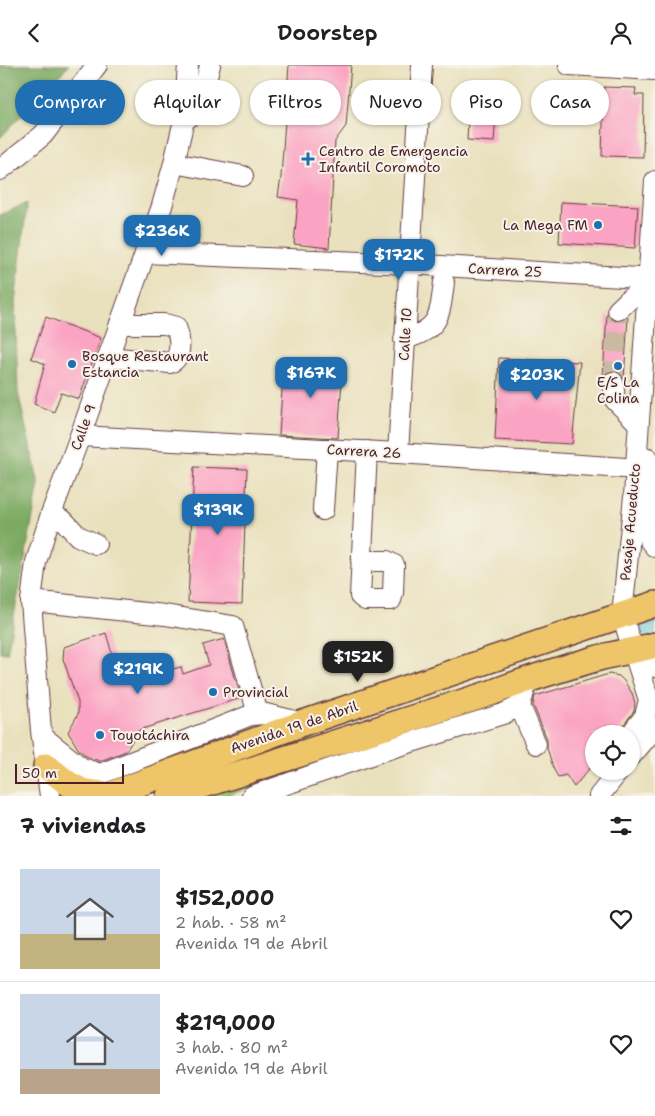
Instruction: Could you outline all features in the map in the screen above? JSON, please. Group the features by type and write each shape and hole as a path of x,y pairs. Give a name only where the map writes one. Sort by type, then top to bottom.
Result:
{"main road":[{"name":"Avenida 19 de Abril","path":"107,795 303,723 655,604"},
{"name":"Avenida 19 de Abril","path":"169,796 491,693 528,679 597,658 644,648"},
{"path":"46,766 69,784 82,791 107,795"}],"street":[{"path":"0,170 43,135 97,65"},
{"name":"Calle 9","path":"187,80 188,65"},
{"path":"206,80 210,65"},
{"name":"Calle 10","path":"398,453 422,65"},
{"path":"569,65 655,71"},
{"name":"Calle 9","path":"50,796 42,736 30,601 36,562 51,514 162,206 183,125"},
{"path":"174,163 243,176"},
{"name":"Pasaje Acueducto","path":"638,725 645,716 649,700 646,685 644,648 622,615 634,496 646,470 638,423 650,283 655,181"},
{"name":"Carrera 25","path":"145,253 409,264 650,283"},
{"path":"404,339 420,335 434,325 441,308 444,282"},
{"path":"618,310 650,283"},
{"path":"108,357 170,363 176,360 178,355 179,335 176,327 165,323 120,324"},
{"path":"655,375 646,470 655,512"},
{"path":"612,382 615,400 638,423"},
{"name":"Carrera 26","path":"80,436 367,451 646,470"},
{"path":"323,510 327,449"},
{"path":"361,561 367,451"},
{"path":"634,496 650,541 655,547"},
{"path":"51,514 64,521 78,536 96,544"},
{"path":"30,601 165,615 232,626 258,715"},
{"path":"644,648 655,667"},
{"path":"528,679 520,706 536,745"},
{"path":"252,796 503,714 520,706"},
{"path":"42,736 82,768 100,774 252,715 266,714 303,723"},
{"path":"640,746 655,728"},
{"path":"588,796 588,787 594,780"},
{"path":"598,796 611,780"}],"green space":[{"path":"0,65 69,65 55,80 15,80 15,122 0,138"},
{"path":"27,203 15,302 18,393 39,484 7,653 0,652 0,215"},
{"path":"448,720 225,796 202,796"}],"water":[{"path":"649,620 655,622 655,639 639,636 637,632 641,623"}],"building":[{"name":"Centro de Emergencia Infantil Coromoto","path":"289,65 351,65 346,126 335,141 329,248 294,244 298,200 278,197 285,125 341,125 341,80 288,80"},
{"path":"609,87 636,88 635,95 644,95 643,157 602,156 603,125 609,125"},
{"path":"468,125 495,125 494,142 467,140"},
{"name":"La Mega FM","path":"561,202 638,206 635,248 559,243"},
{"path":"607,314 615,321 621,321 628,317 624,379 618,371 612,370 606,372 603,376"},
{"path":"46,317 101,338 79,399 61,393 54,412 34,404 45,364 31,358"},
{"path":"499,358 580,362 572,444 495,440"},
{"path":"284,360 343,364 338,438 279,435"},
{"path":"194,467 247,469 242,604 188,602"},
{"path":"106,633 120,681 181,667 183,674 209,665 203,645 224,639 241,698 139,730 126,751 100,761 88,757 79,750 68,732 78,714 78,702 63,659 64,647"},
{"path":"609,674 619,676 624,681 632,693 635,703 634,711 624,725 585,725 585,774 574,787 566,775 558,777 554,770 547,748 547,739 533,705 535,696"}],"tunnel":[{"path":"613,382 618,310"}],"place":[{"name":"Centro de Emergencia Infantil Coromoto","path":"308,159"},
{"name":"La Mega FM","path":"598,225"},
{"name":"Bosque Restaurant Estancia","path":"72,364"},
{"name":"E/S La Colina","path":"618,366"},
{"name":"Provincial","path":"213,692"},
{"name":"Toyotáchira","path":"100,735"}]}
